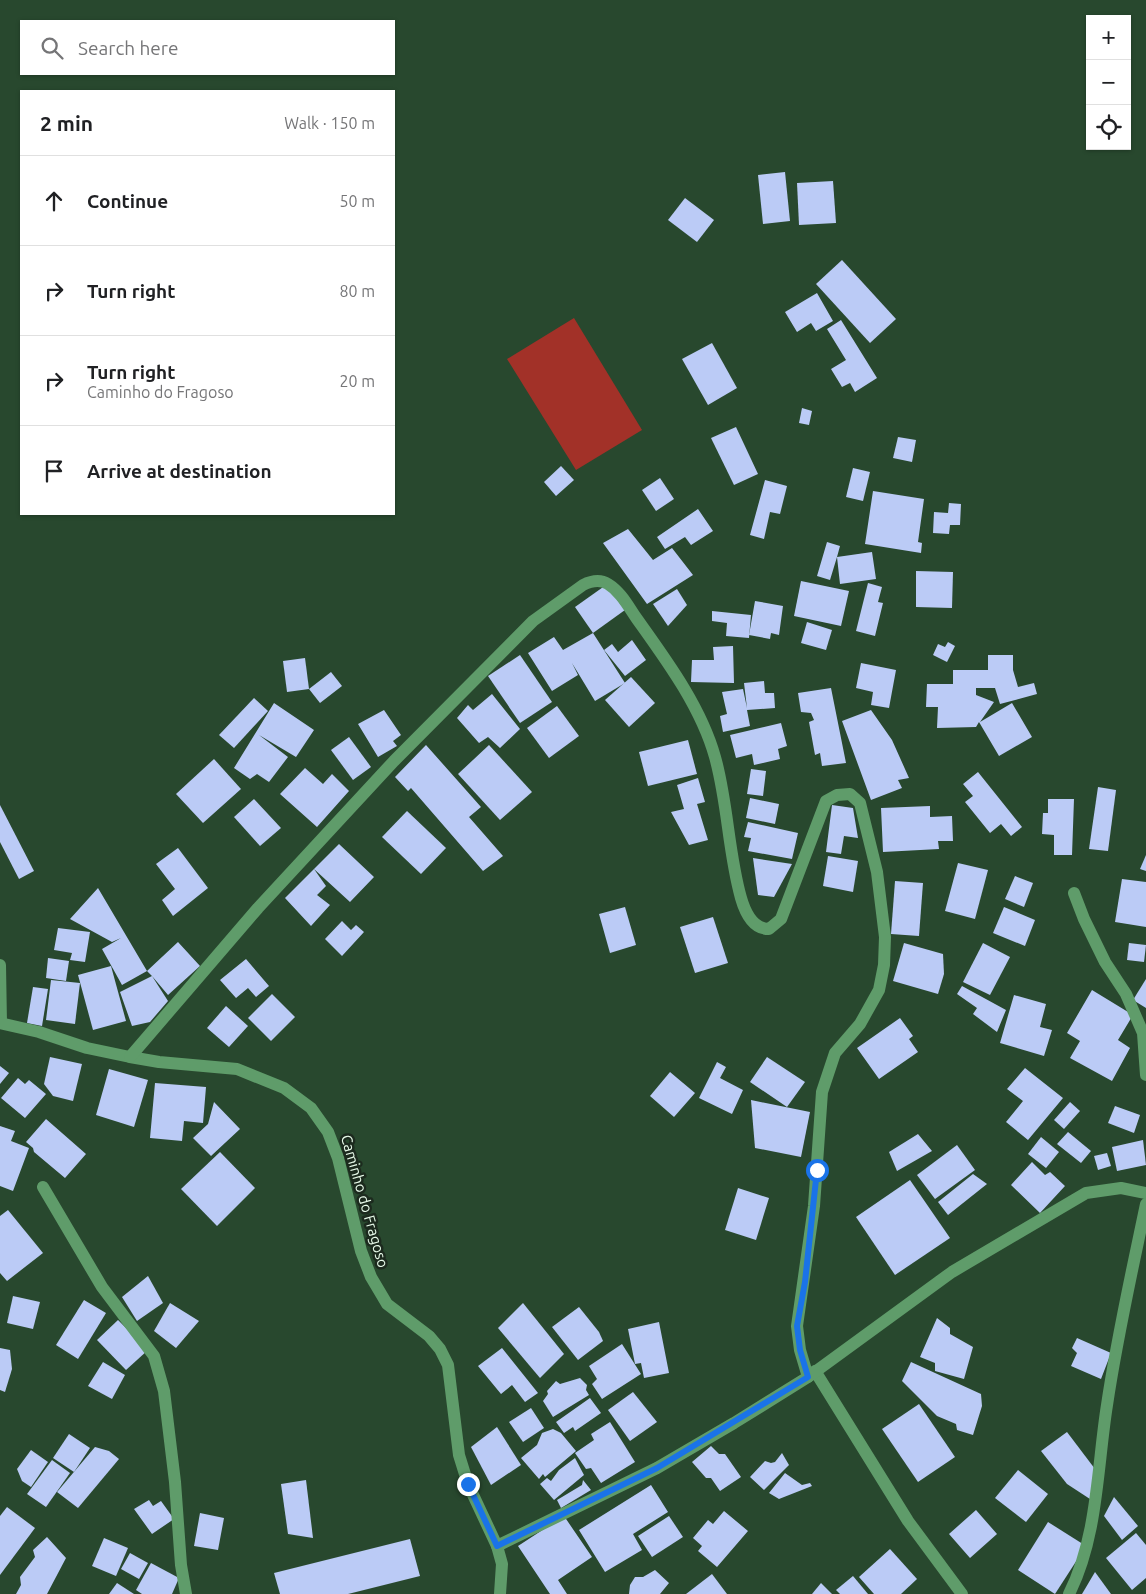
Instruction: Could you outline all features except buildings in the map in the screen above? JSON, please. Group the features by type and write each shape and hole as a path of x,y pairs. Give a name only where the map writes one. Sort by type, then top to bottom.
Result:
{"street":[{"path":"130,1057 258,908 394,761 533,621 590,581 606,583 619,592 661,652 705,728 715,756 741,899 755,924 761,929 769,929 781,919 826,801 837,795 850,794 860,803 878,881 885,937 884,965 880,990 860,1024 835,1053 822,1092 814,1206 797,1326 800,1350 811,1374 908,1521 962,1594"},
{"path":"1074,893 1084,919 1106,962 1126,994 1142,1033 1146,1075"},
{"path":"0,965 1,1023"},
{"name":"Caminho do Fragoso","path":"1,1023 39,1032 86,1048 130,1057 159,1062 237,1069 284,1088 311,1108 328,1132 338,1158 361,1251 371,1277 387,1304 428,1336 440,1349 448,1365 459,1455 480,1513 497,1546 502,1564 500,1594"},
{"path":"43,1187 102,1287 154,1356 164,1391 175,1482 181,1565 186,1594"},
{"path":"497,1546 657,1468 811,1374 952,1272 1086,1193 1121,1188 1146,1194"},
{"path":"1069,1594 1082,1562 1092,1523 1110,1385 1146,1204"}],"shaded area":[{"path":"574,318 642,430 576,470 507,359"}],"route":[{"path":"468,1484 497,1546 657,1468 808,1377 800,1350 797,1326 805,1282 817,1170"}]}
